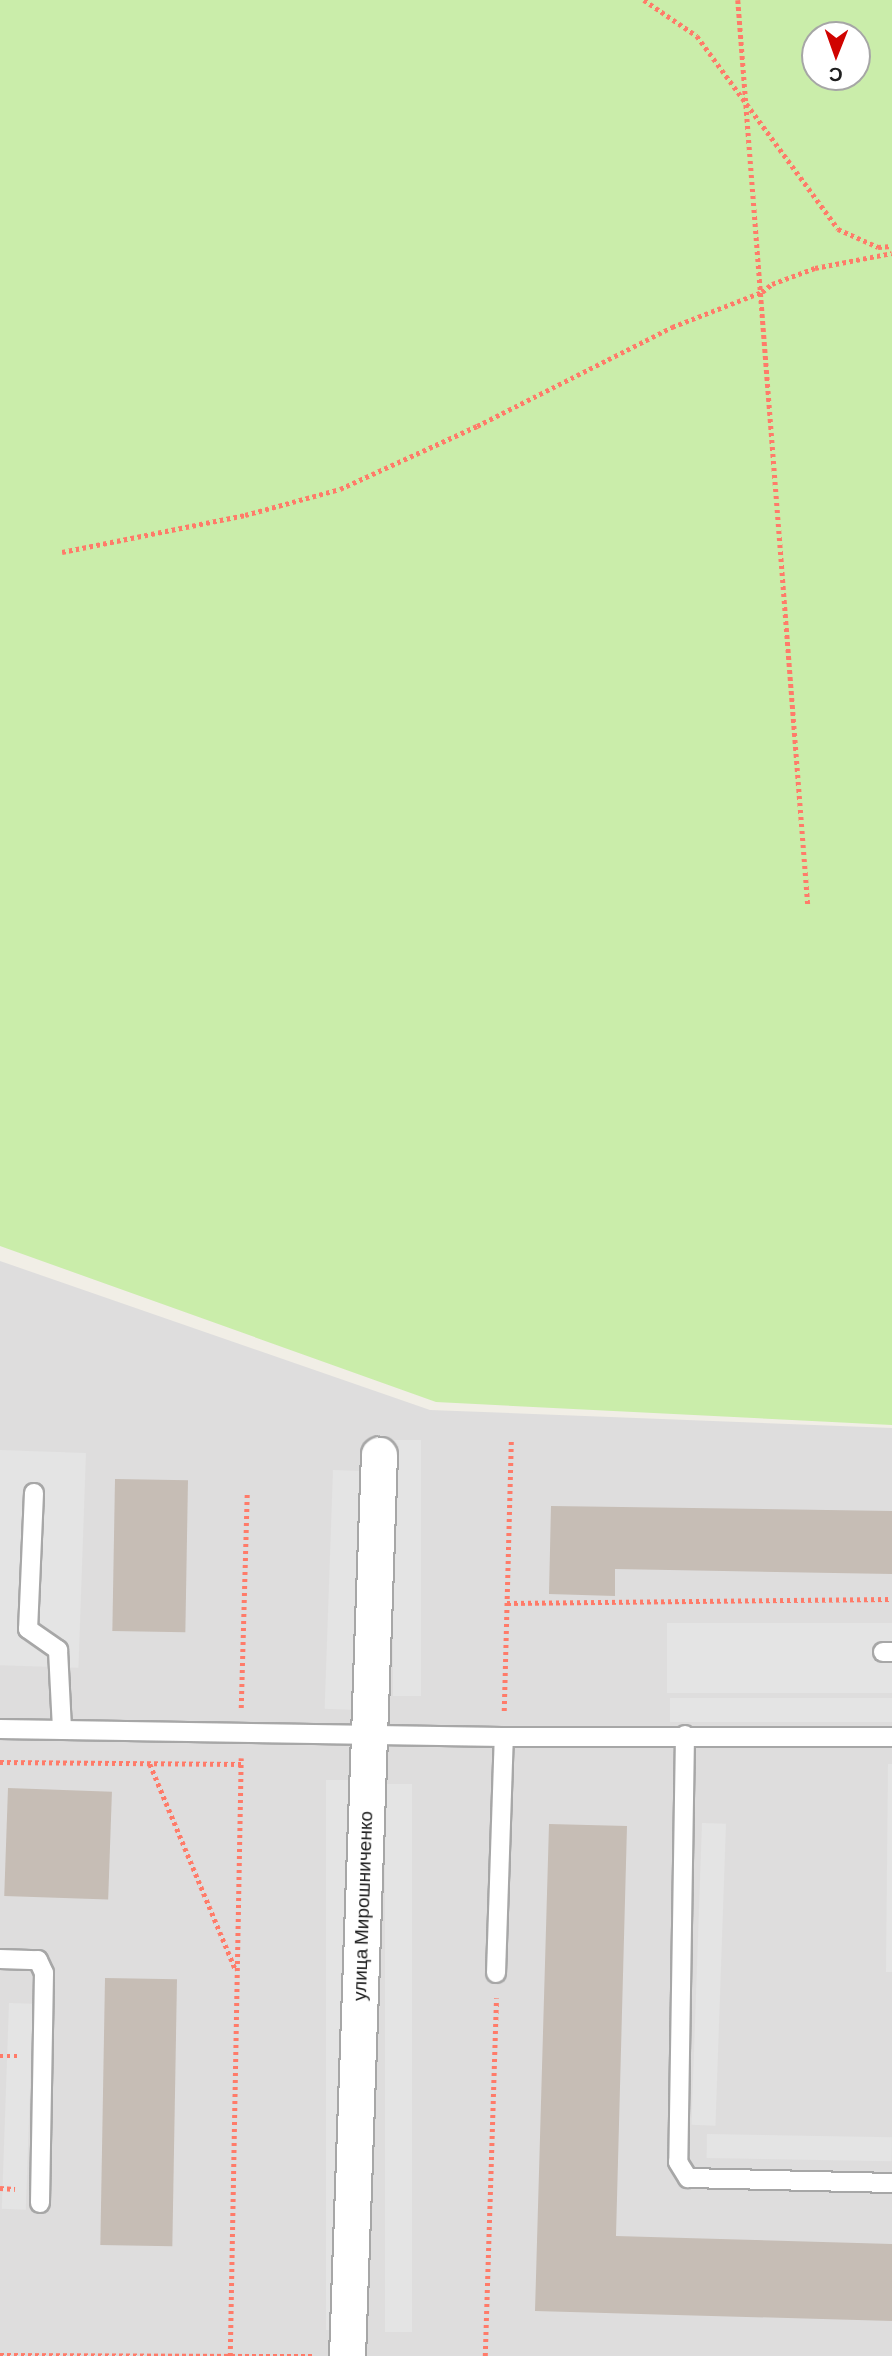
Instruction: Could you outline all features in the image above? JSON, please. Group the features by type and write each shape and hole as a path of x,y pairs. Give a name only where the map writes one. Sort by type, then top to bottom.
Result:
{"street":[{"name":"улица Мирошниченко","path":"347,2356 379,1455"}],"lane":[{"path":"34,1493 28,1629 58,1650 62,1730"},
{"path":"0,1729 504,1737 892,1737"},
{"path":"685,1735 678,2162 688,2178 892,2183"},
{"path":"496,1973 504,1737"},
{"path":"0,1959 38,1961 44,1973 40,2203"}],"path":[{"path":"644,0 697,36 742,92 838,229 878,247 892,246"},
{"path":"738,0 742,92 762,292 808,906"},
{"path":"62,552 245,515 340,489 477,426 672,327 815,268 892,253"},
{"path":"504,1737 511,1439"},
{"path":"229,2355 247,1493"},
{"path":"507,1603 892,1600"},
{"path":"0,1762 241,1764"},
{"path":"150,1764 238,1975"},
{"path":"485,2356 496,1973"},
{"path":"0,2355 320,2356"}],"shaded area":[{"path":"0,1261 430,1410 892,1428 892,2356 0,2356"},
{"path":"393,1440 421,1440 421,1696 393,1696"},
{"path":"0,1450 86,1453 78,1668 0,1665"},
{"path":"333,1470 361,1471 353,1710 325,1709"},
{"path":"667,1623 892,1623 892,1693 667,1693"},
{"path":"670,1698 892,1698 892,1722 670,1722"},
{"path":"888,1764 892,1764 892,1972 886,1972"},
{"path":"326,1780 354,1780 354,2330 326,2330"},
{"path":"385,1784 412,1784 412,2332 385,2332"},
{"path":"702,1823 726,1824 715,2126 691,2125"},
{"path":"9,2003 33,2004 26,2210 2,2209"},
{"path":"707,2134 892,2137 892,2161 707,2158"}],"green space":[{"path":"0,0 892,0 892,1425 436,1402 0,1246"}],"building":[{"path":"115,1479 188,1480 185,1632 112,1631"},
{"path":"551,1506 892,1511 892,1574 615,1569 615,1596 549,1594"},
{"path":"8,1788 112,1792 108,1900 4,1896"},
{"path":"549,1824 627,1826 616,2236 892,2244 892,2321 535,2311"},
{"path":"105,1978 177,1979 172,2246 100,2245"}]}
